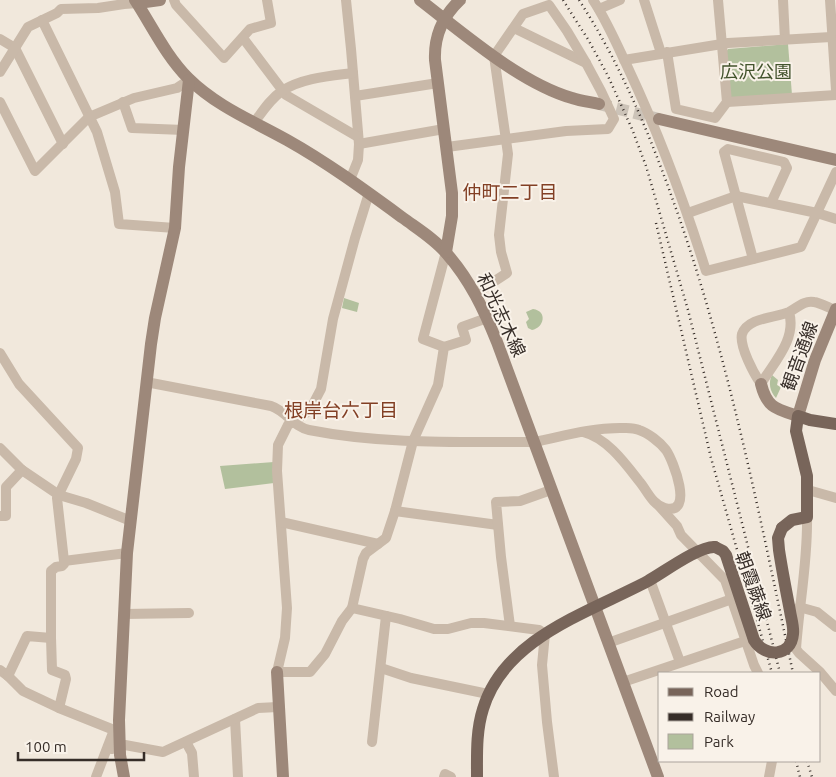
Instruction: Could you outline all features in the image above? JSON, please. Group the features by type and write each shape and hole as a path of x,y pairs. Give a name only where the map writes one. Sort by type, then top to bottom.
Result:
{"main road":[{"path":"807,516 807,476 796,431 798,416 836,424"},
{"name":"朝霞蕨線","path":"477,777 478,731 488,694 509,662 523,648 544,634 650,580 707,547 715,546 726,555 754,640 764,651 782,651 790,644 793,630 778,538 782,528 792,520 807,516"}],"street":[{"path":"0,72 28,28 61,9 98,8 160,0"},
{"path":"174,0 176,5 224,58 250,29 271,23 267,0"},
{"path":"346,0 358,140 358,160 350,180"},
{"path":"420,0 494,56 534,82 572,98 598,104"},
{"path":"460,0 445,18 435,41 434,57 447,147 452,193 452,216 446,252 423,339 444,347 466,340 462,327 487,318"},
{"path":"620,0 596,4 656,128 688,213 706,271 801,247 836,172"},
{"path":"644,0 664,53 676,109 714,118 727,102 718,0"},
{"path":"783,0 785,40"},
{"path":"830,0 836,90"},
{"name":"和光志木線","path":"136,2 176,65 189,80 234,112 287,140 369,193 446,252 463,274 487,318 658,777"},
{"path":"447,147 506,139 566,131 608,129 614,119 586,63 549,5 523,14 494,56 506,139 508,154 500,235 501,252 508,273 475,294"},
{"path":"42,20 97,132 115,192 119,224 175,228"},
{"path":"514,28 586,63"},
{"path":"624,60 722,44 832,37"},
{"path":"243,38 282,92 358,140 444,129"},
{"path":"0,39 15,48 64,144"},
{"path":"254,123 268,104 282,92 299,83 353,73"},
{"path":"0,102 35,171 89,117 134,98 176,88 189,80"},
{"path":"96,777 113,748 116,730 127,553 146,382 155,318 175,228 179,167 189,80"},
{"path":"355,96 438,83"},
{"path":"727,102 836,95"},
{"path":"123,102 132,128 184,130"},
{"path":"659,119 836,160"},
{"path":"754,259 724,152 728,149 784,162 787,168 771,203"},
{"path":"283,777 277,672 285,638 287,608 277,471 278,452 284,431 293,421 310,410 321,389 333,319 369,193"},
{"path":"688,213 736,196 817,213 836,219"},
{"path":"798,416 781,411 770,405 761,384 753,372 742,333 750,324 789,312 800,304 812,301 836,310"},
{"name":"観音通線","path":"798,416 815,360 836,310"},
{"path":"761,384 777,362 790,334 792,321 789,312"},
{"path":"277,672 310,672 325,654 342,621 352,608 362,559 366,553 386,538 413,441 438,385 444,347"},
{"path":"0,353 19,384 78,448 76,459 57,498 64,564 56,566 52,572 50,638 52,670 65,675 66,679 58,708"},
{"path":"753,372 762,372 771,368"},
{"path":"146,382 271,406 281,411 303,428 363,438 413,441 534,442 598,428 639,430 652,438 666,451 675,471 680,502 673,508 659,506"},
{"path":"610,448 611,436 618,428"},
{"path":"583,432 596,436 610,448 640,481 650,497 677,526 681,534 725,580 758,672"},
{"path":"0,448 22,470 59,495 131,520"},
{"path":"0,516 6,516 6,487 22,470"},
{"path":"510,626 500,557 496,502 520,501 551,490"},
{"path":"808,490 836,498"},
{"path":"395,511 498,525"},
{"path":"807,516 808,535 796,649 820,672"},
{"path":"281,522 378,544"},
{"path":"64,561 127,553"},
{"path":"650,580 680,662"},
{"path":"608,643 732,599"},
{"path":"799,607 817,612 836,626"},
{"path":"352,608 434,630 448,629 471,623 534,628 544,634 542,665 554,777"},
{"path":"124,614 188,612"},
{"path":"372,742 386,616"},
{"path":"50,638 27,636 4,673 23,691 58,708 116,730"},
{"path":"623,682 746,640"},
{"path":"381,668 411,678 488,694"},
{"path":"821,673 836,691"},
{"path":"113,748 125,745 163,752 258,708 278,707"},
{"path":"235,719 238,777"},
{"path":"186,742 192,753 194,777"},
{"path":"113,748 124,777"},
{"path":"769,777 772,762"},
{"path":"444,777 444,774 451,777"}],"green space":[{"name":"広沢公園","path":"788,44 792,95 732,98 728,96 726,52 728,49"},
{"path":"344,298 359,303 357,312 342,308"},
{"path":"533,309 541,313 543,320 536,329 532,330 528,328 526,322 529,319 526,312"},
{"path":"772,375 778,380 777,385 781,387 776,398 770,387"},
{"path":"274,462 274,483 225,489 220,466"}],"tunnel":[{"path":"599,104 659,119"}],"railway":[{"path":"563,0 608,76 646,166 688,310 780,672"},
{"path":"579,0 610,53 637,108 671,194 699,278 744,446 793,672"},
{"path":"656,223 711,458 772,672"},
{"path":"796,762 800,777"},
{"path":"807,762 812,777"}],"district":[{"name":"仲町二丁目","path":"510,192"},
{"name":"根岸台六丁目","path":"341,410"}]}
